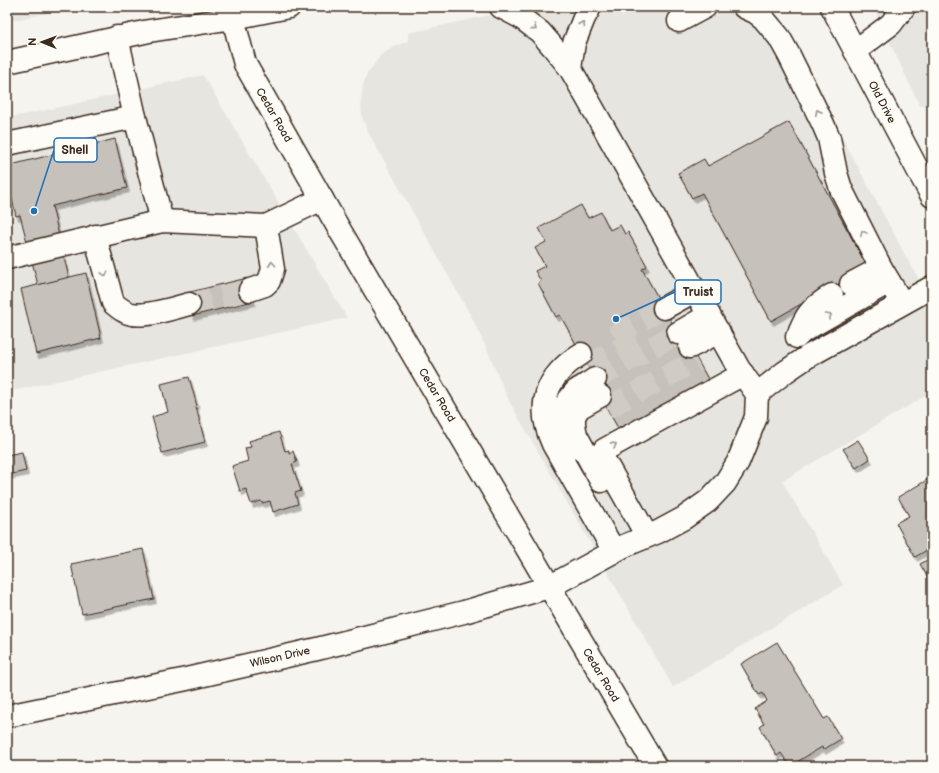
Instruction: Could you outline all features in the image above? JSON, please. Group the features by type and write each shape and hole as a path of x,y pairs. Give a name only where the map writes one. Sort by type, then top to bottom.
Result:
{"main road":[{"path":"7,62 231,13 289,7"},
{"path":"501,7 520,17 540,32 570,68 710,317 743,374 757,394 807,357 932,287"},
{"path":"570,68 574,44 590,7"},
{"path":"679,20 705,7"},
{"path":"744,7 759,15 770,26 779,37 792,61 829,138 836,173 841,189 885,275 902,303"},
{"name":"Old Drive","path":"832,7 932,196"},
{"path":"856,51 891,24 904,7"},
{"name":"Cedar Road","path":"231,13 245,64 322,199 655,766"},
{"path":"117,37 135,117 162,221"},
{"path":"7,144 135,117"},
{"path":"7,258 162,221 266,226 322,199"},
{"path":"250,290 265,285 269,281 273,269 266,226"},
{"path":"95,236 113,303 122,310 131,314 142,315 189,304"},
{"path":"851,284 885,275"},
{"path":"797,337 802,332 885,275"},
{"path":"785,372 805,318 818,304 832,295"},
{"path":"680,334 710,317"},
{"path":"680,334 710,317"},
{"path":"680,334 710,317"},
{"path":"594,381 567,363 555,376 548,388 545,405 546,423 553,444 630,544"},
{"path":"630,544 602,455 604,450 743,374"},
{"path":"594,381 572,395 566,406 561,426 566,443 630,544"},
{"path":"594,381 574,416 576,435 630,544"},
{"name":"Wilson Drive","path":"7,716 189,678 317,649 464,612 549,587 630,544 658,532 684,518 708,501 725,484 738,462 756,417 757,394"}],"shaded area":[{"path":"7,7 75,7 7,22"},
{"path":"527,7 772,7 932,302 932,392 782,481 843,585 673,687 509,401 472,318 368,132 362,117 361,102 363,86 367,74 381,55 408,41 408,33"},
{"path":"873,7 932,7 932,105 920,106"},
{"path":"203,75 347,318 7,392 7,118"}],"building":[{"path":"789,122 868,268 835,308 826,290 771,321 702,193 692,198 678,173 704,159 708,166"},
{"path":"115,139 127,188 52,206 69,278 38,285 20,215 16,216 7,178 7,166"},
{"path":"581,205 588,218 601,212 610,230 620,225 625,234 628,232 647,266 642,269 686,348 689,345 708,379 705,381 709,389 625,435 620,426 618,428 600,396 603,393 560,315 556,317 538,283 541,281 535,271 545,266 535,248 546,242 539,228"},
{"path":"86,273 101,338 36,354 21,289"},
{"path":"247,278 253,301 192,316 186,293"},
{"path":"189,377 205,442 162,453 152,417 168,412 161,384"},
{"path":"279,432 285,451 289,450 289,453 293,451 297,462 292,464 301,491 295,493 298,504 273,512 270,501 262,503 261,501 251,504 246,489 240,491 232,466 248,461 245,448 251,447 249,441"},
{"path":"858,440 870,459 856,468 843,449"},
{"path":"22,452 26,471 7,475 7,455"},
{"path":"932,477 932,553 929,549 915,557 896,523 909,516 898,497"},
{"path":"143,549 154,599 82,614 71,564"},
{"path":"932,557 932,582 931,583 920,564"},
{"path":"777,642 824,719 828,717 841,739 823,750 822,747 790,766 781,753 777,756 760,727 764,724 755,709 767,701 763,693 759,695 741,664"}],"tunnel":[{"path":"189,304 250,290"},
{"path":"614,336 664,308"},
{"path":"595,379 678,333"},
{"path":"588,366 641,337"},
{"path":"607,408 697,360"}],"place":[{"name":"Shell","path":"34,211"},
{"name":"Truist","path":"616,319"}]}
